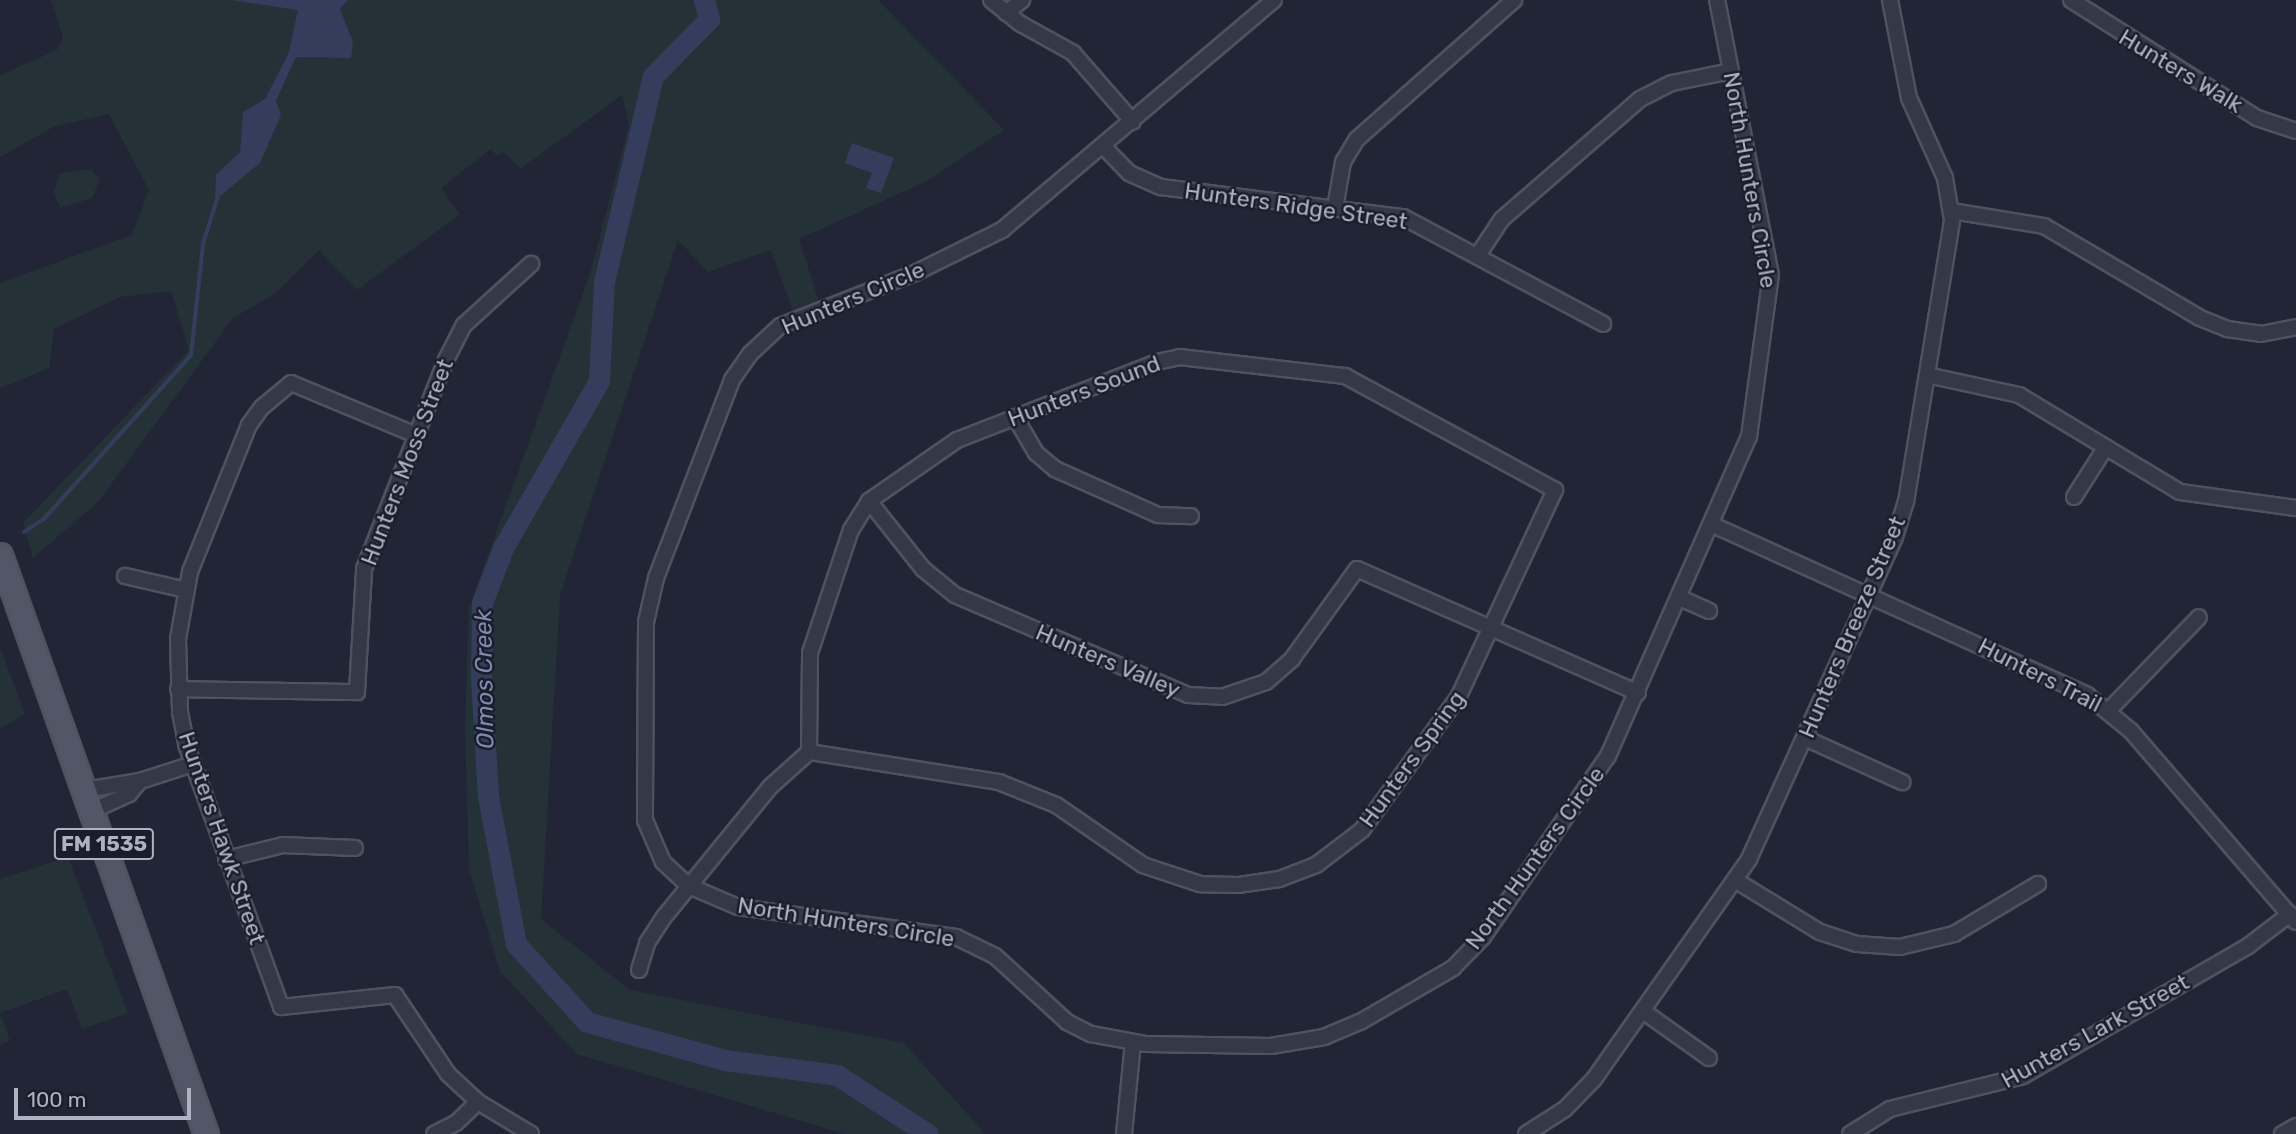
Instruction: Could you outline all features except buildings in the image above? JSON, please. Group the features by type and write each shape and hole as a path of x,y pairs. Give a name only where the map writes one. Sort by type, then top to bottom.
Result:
{"main road":[{"name":"FM 1535","path":"0,555 206,1134"}],"street":[{"path":"991,0 1006,13 1073,53 1133,122"},
{"path":"1006,13 1022,0"},
{"name":"Hunters Circle","path":"690,886 663,862 645,820 646,622 656,578 732,380 750,354 780,326 983,241 1104,147 1274,0"},
{"path":"1335,208 1343,162 1357,139 1514,0"},
{"name":"North Hunters Circle","path":"690,886 738,907 956,937 995,956 1067,1022 1091,1034 1133,1043 1299,1043 1342,1031 1436,980 1483,937 1595,776 1638,693 1749,437 1770,301 1771,275 1717,0"},
{"name":"Hunters Breeze Street","path":"1531,1133 1581,1094 1735,880 1763,831 1869,594 1906,502 1952,211 1945,178 1909,97 1890,0"},
{"name":"Hunters Walk","path":"2071,0 2257,118 2296,131"},
{"path":"1478,255 1502,219 1640,99 1672,83 1731,71"},
{"name":"Hunters Ridge Street","path":"1104,147 1129,173 1161,187 1403,217 1603,324"},
{"path":"1952,211 2044,226 2065,235 2216,326 2261,334 2296,327"},
{"name":"Hunters Moss Street","path":"178,689 357,692 364,569 416,435 464,325 531,264"},
{"name":"Hunters Sound","path":"809,752 810,653 851,530 869,500 938,450 1015,417 1168,359 1204,358 1332,373 1376,389 1555,490"},
{"path":"1927,375 2019,395 2180,492 2296,508"},
{"name":"Hunters Hawk Street","path":"416,435 291,383 262,407 250,425 186,590 178,639 178,689 194,764 281,1007 395,995 432,1053 478,1102 531,1134"},
{"path":"1015,417 1027,441 1055,469 1158,515 1191,516"},
{"path":"2074,497 2106,447"},
{"name":"Hunters Spring","path":"809,752 999,782 1056,805 1125,855 1161,873 1219,886 1259,883 1316,865 1362,830 1460,696 1494,630 1555,490"},
{"name":"Hunters Valley","path":"869,500 923,569 955,595 1188,695 1222,696 1266,682 1292,659 1357,569 1494,630"},
{"name":"Hunters Trail","path":"1713,525 2060,680 2109,710 2293,918"},
{"path":"125,576 186,590"},
{"path":"1680,598 1709,611"},
{"path":"2109,710 2199,617"},
{"path":"1494,630 1638,693"},
{"path":"1805,738 1902,782"},
{"path":"639,970 647,943 690,886 770,787 809,752"},
{"path":"88,800 194,764"},
{"path":"88,800 129,794 140,781"},
{"path":"226,859 283,845 355,848"},
{"path":"1735,880 1820,932 1857,944 1900,947 1954,934 2038,884"},
{"name":"Hunters Lark Street","path":"1850,1134 1891,1109 2023,1076 2293,918"},
{"path":"1643,1011 1709,1058"},
{"path":"1124,1134 1133,1043"},
{"path":"434,1134 456,1123 478,1102"},
{"path":"2282,1134 2296,1126"}],"shaded area":[{"path":"51,0 231,0 299,9 289,52 265,99 243,112 240,153 216,175 216,199 276,101 296,57 315,56 353,42 340,9 348,0 878,0 1004,130 927,181 799,239 819,302 793,311 771,250 708,272 678,240 560,595 541,919 630,990 904,1043 985,1134 845,1134 577,1054 500,971 469,869 465,727 469,607 590,274 629,125 622,95 520,169 504,152 497,156 491,149 441,188 460,214 357,290 319,250 276,293 233,318 98,502 33,558 23,523 189,350 171,291 120,297 54,329 49,368 0,388 0,283 132,235 149,190 109,114 55,126 0,157 0,75 57,50 63,37"},
{"path":"91,169 100,179 92,198 60,208 54,192 60,173"},
{"path":"0,647 25,714 0,729"},
{"path":"68,857 128,1013 82,1029 67,989 0,1013 0,879"},
{"path":"0,1013 10,1041 0,1045"}],"water":[{"path":"231,0 348,0 340,9 353,42 351,58 296,57 276,101 281,115 260,163 215,200 216,175 240,152 243,112 265,99 289,52 298,10"},
{"path":"852,143 894,158 881,193 866,188 872,173 845,163"}],"waterway":[{"name":"Olmos Creek","path":"704,0 709,19 653,76 604,281 599,381 503,548 482,603 481,678 488,796 516,944 587,1022 725,1060 837,1075 928,1134"},
{"path":"24,532 44,519 191,355 203,244 218,196"}]}
